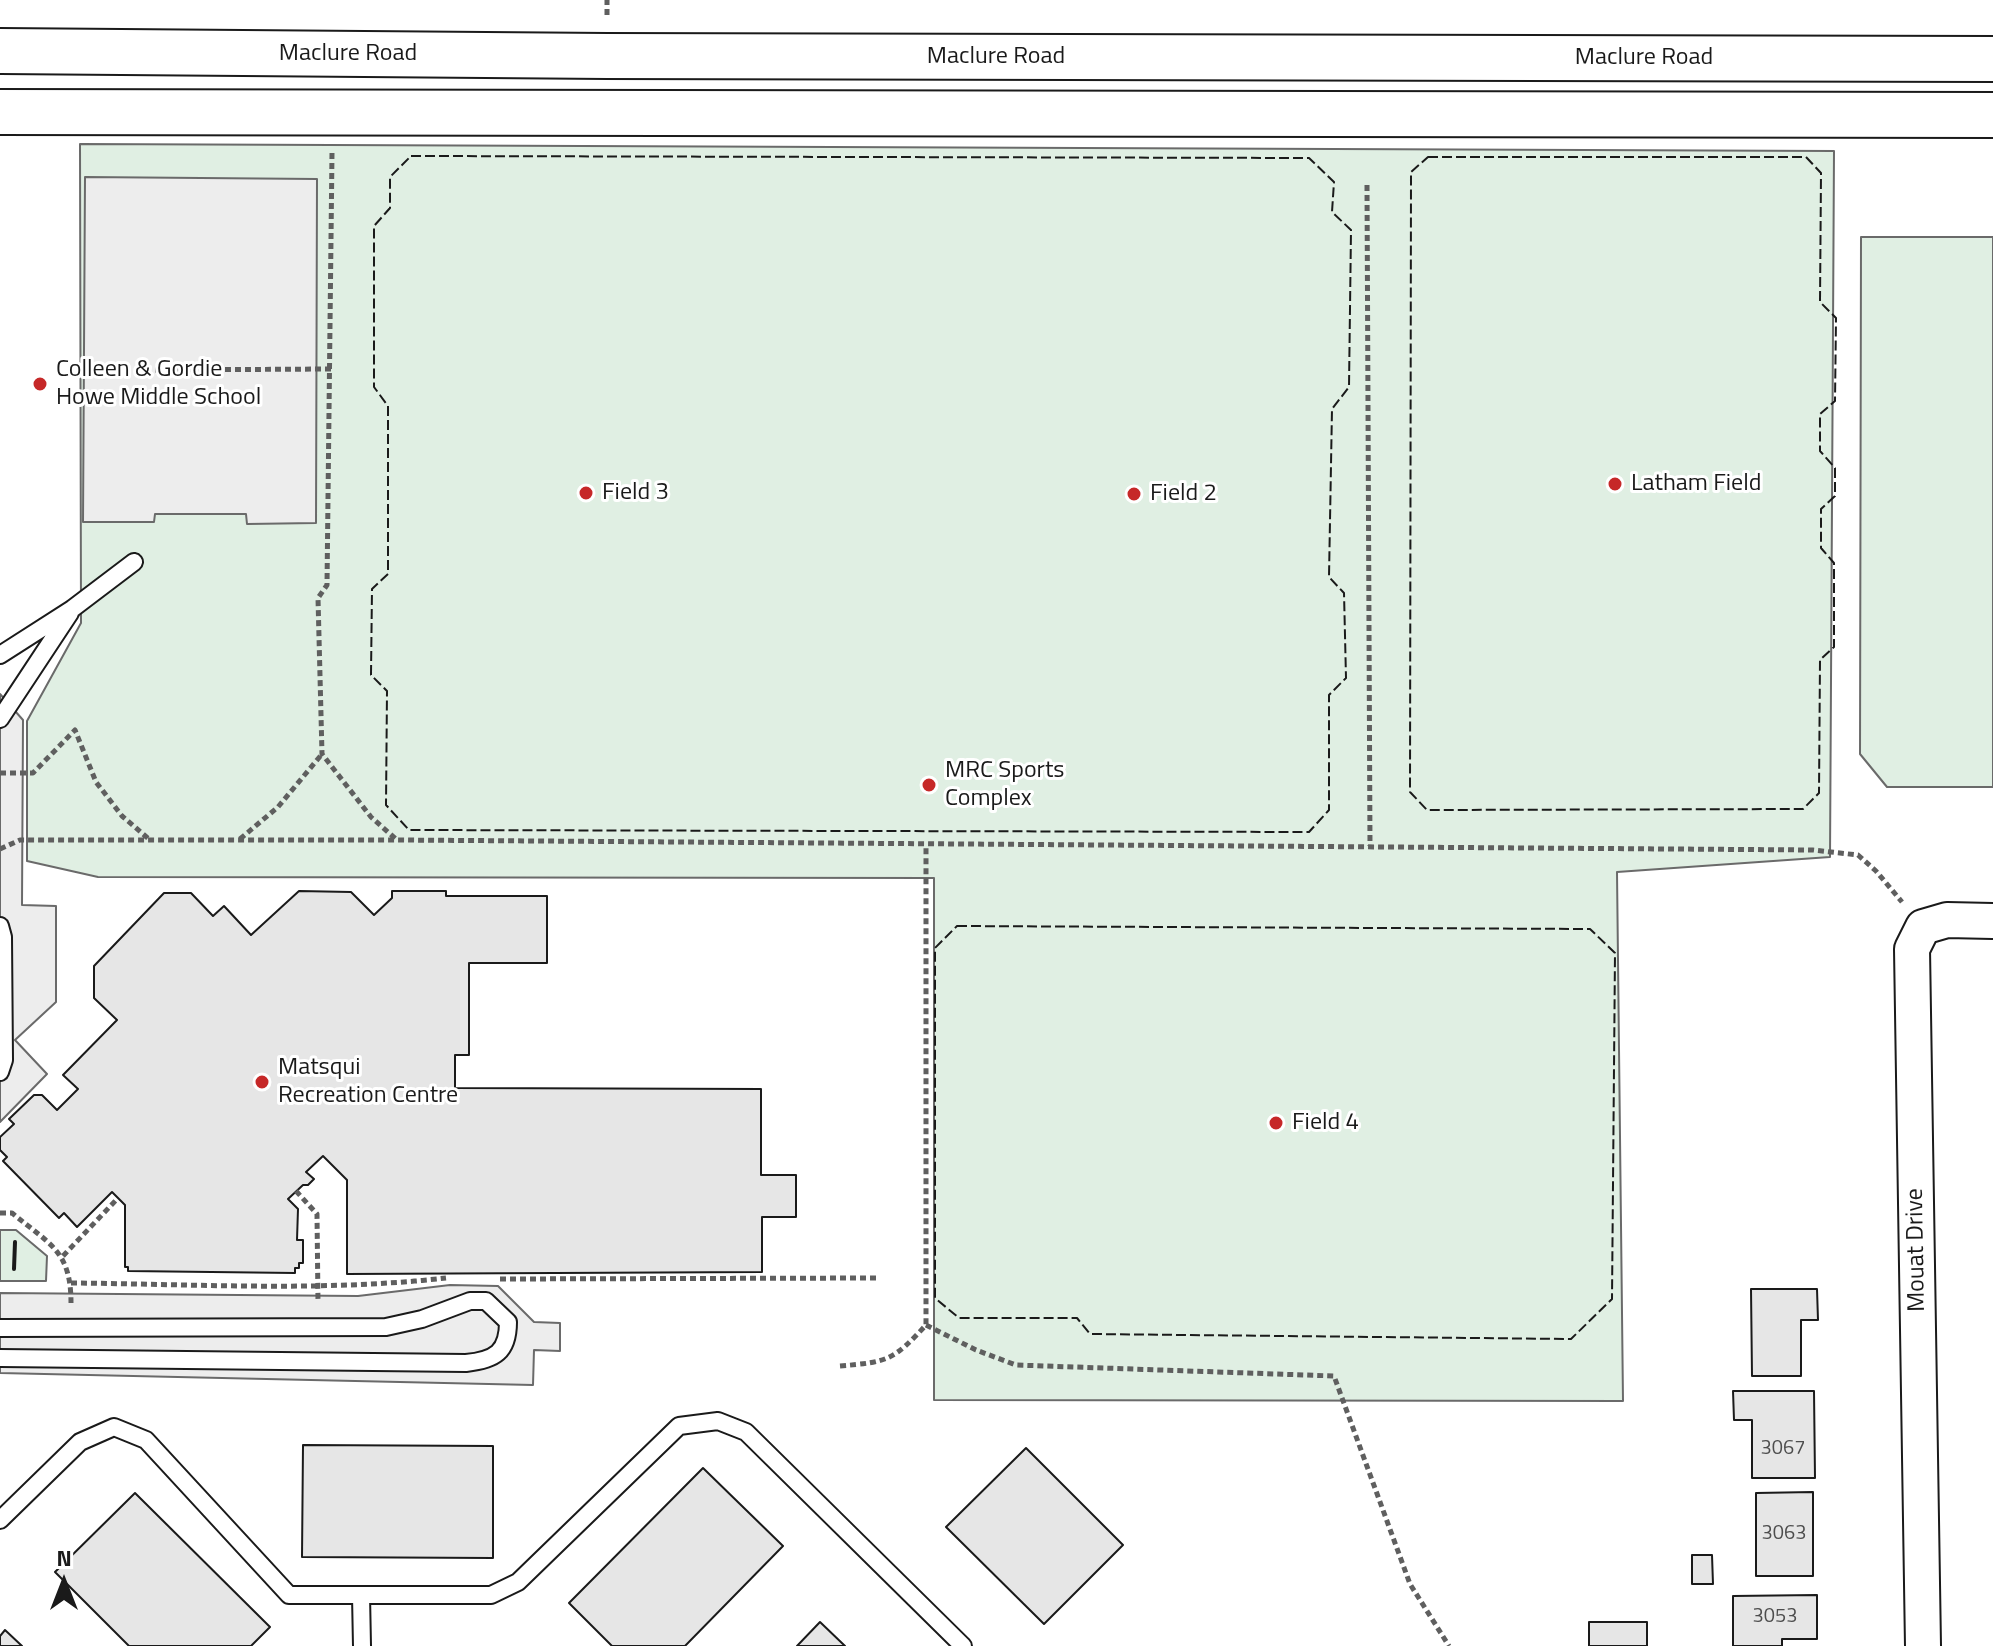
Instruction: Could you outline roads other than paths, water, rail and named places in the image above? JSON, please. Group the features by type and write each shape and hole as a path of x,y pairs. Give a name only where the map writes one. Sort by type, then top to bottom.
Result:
{"main road":[{"name":"Maclure Road","path":"0,51 639,57 1993,59"},
{"path":"0,112 1993,115"}],"street":[{"name":"Mouat Drive","path":"1923,1646 1912,949 1923,927 1947,920 1993,921"}],"lane":[{"path":"0,655 72,609 134,562"},
{"path":"0,719 72,609"},
{"path":"0,926 3,937 4,1060 0,1072"},
{"path":"0,1328 386,1327 422,1319 470,1301 486,1301 499,1310 508,1322 508,1340 500,1352 484,1361 466,1363 0,1358"},
{"path":"0,1520 80,1442 114,1427 146,1440 289,1595 491,1595 518,1582 679,1426 718,1421 746,1432 963,1646"},
{"path":"361,1595 362,1646"}],"place":[{"name":"Colleen & Gordie Howe Middle School","path":"40,384"},
{"name":"Latham Field","path":"1615,484"},
{"name":"Field 3","path":"586,493"},
{"name":"Field 2","path":"1134,494"},
{"name":"MRC Sports Complex","path":"929,785"},
{"name":"Matsqui Recreation Centre","path":"262,1082"},
{"name":"Field 4","path":"1276,1123"}]}
